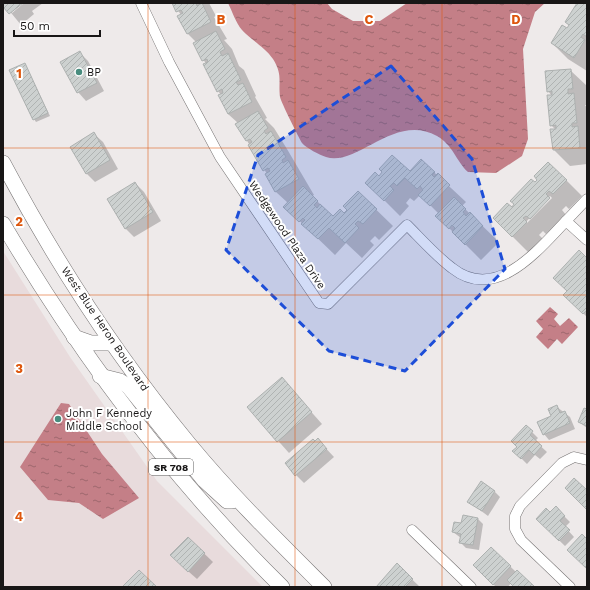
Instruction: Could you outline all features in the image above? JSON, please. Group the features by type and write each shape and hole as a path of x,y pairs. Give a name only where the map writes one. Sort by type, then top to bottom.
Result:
{"main road":[{"name":"West Blue Heron Boulevard","path":"3,163 50,247 112,343 150,395 239,500 324,587"},
{"name":"SR 708","path":"3,224 100,376 178,475 215,518 282,587"},
{"path":"74,337 91,343 112,343"},
{"path":"100,376 120,381 128,386 204,480 227,501 239,500"}],"street":[{"name":"Wedgewood Plaza Drive","path":"141,3 169,62 220,157 319,303 328,304 407,225 452,268 469,278 484,280 502,276 517,268 530,258 587,199"},
{"path":"566,221 587,240"},
{"path":"570,587 521,540 515,529 514,522 520,506 562,463 574,457 587,460"},
{"path":"412,530 471,587"}],"highlighted area":[{"path":"391,66 472,159 505,269 405,371 329,351 226,250 258,155"}],"shaded area":[{"name":"John F Kennedy Middle School","path":"3,251 70,357 157,481 263,587 3,587"}],"water":[{"path":"228,3 327,3 332,9 353,21 380,21 407,3 545,3 535,12 523,49 528,139 522,156 496,173 468,172 447,144 437,136 421,130 406,131 392,135 351,155 338,158 326,157 317,153 302,143 287,112 280,97 279,74 273,59 242,30"},
{"path":"550,307 558,314 554,319 560,326 569,318 578,327 562,344 557,339 548,349 536,337 543,329 536,321"},
{"path":"61,403 69,404 102,454 139,498 103,519 79,503 48,500 20,467"}],"building":[{"path":"3,3 23,3 9,14 3,7"},
{"path":"172,3 196,3 197,6 202,3 211,22 187,34 177,16 183,13 181,10 176,12"},
{"path":"577,3 587,3 587,37 583,34 581,37 585,40 574,58 551,43 562,25 567,28 569,25 565,22"},
{"path":"216,31 225,49 220,52 222,56 228,53 241,80 236,82 238,85 243,83 252,102 228,114 218,95 223,93 222,89 217,92 203,64 208,62 207,59 202,61 193,43"},
{"name":"BP","path":"80,51 97,83 77,93 60,62"},
{"path":"25,63 48,113 33,120 9,70"},
{"path":"571,69 573,89 568,89 568,94 574,93 577,123 572,123 572,127 578,126 580,148 553,150 550,129 556,129 556,125 550,126 547,95 552,95 552,91 547,92 545,71"},
{"path":"258,111 268,128 264,131 266,134 271,131 286,157 282,160 283,163 288,160 299,179 275,192 265,174 270,171 268,168 263,171 248,145 252,142 250,139 246,141 235,124"},
{"path":"94,132 110,160 86,174 70,147"},
{"path":"392,155 410,171 421,159 435,172 432,175 434,177 438,173 450,185 430,206 418,195 423,190 420,186 417,189 405,178 397,186 394,183 390,186 394,190 384,201 365,183 375,172 379,176 382,172 379,169"},
{"path":"548,162 567,180 553,194 549,191 546,194 550,198 530,219 526,216 523,218 527,222 512,237 493,218 507,203 512,207 514,204 510,201 531,179 535,182 537,180 534,176"},
{"path":"135,182 153,212 125,229 107,199"},
{"path":"303,186 318,201 314,205 317,208 320,204 333,216 340,209 344,213 347,210 343,206 358,191 377,209 363,224 358,221 355,224 359,228 345,243 329,228 318,239 301,224 305,220 303,218 299,222 283,207"},
{"path":"454,197 466,209 463,212 466,216 470,212 483,226 465,245 452,232 455,228 452,225 449,229 435,216"},
{"path":"579,250 587,258 587,310 583,314 563,295 567,291 553,278"},
{"path":"282,377 312,412 277,442 247,407"},
{"path":"557,405 560,413 565,411 570,423 543,435 537,422 551,416 548,409"},
{"path":"584,408 587,409 587,426 578,422"},
{"path":"526,425 533,431 530,435 542,446 534,455 529,450 521,459 512,451 517,447 511,441"},
{"path":"318,438 327,449 295,476 285,463 313,439 315,441"},
{"path":"574,478 587,490 587,510 565,488"},
{"path":"481,481 495,491 482,511 467,502"},
{"path":"556,506 565,516 560,521 570,530 559,541 536,519 546,508 550,512"},
{"path":"463,515 478,518 473,545 459,543 461,534 452,532 454,522 461,523"},
{"path":"582,534 587,539 587,569 567,550"},
{"path":"188,537 205,553 188,572 170,555"},
{"path":"491,547 511,566 493,585 473,565"},
{"path":"397,563 413,579 405,587 376,587"},
{"path":"139,570 157,587 122,587"},
{"path":"517,570 535,587 514,587 507,580"}],"place":[{"name":"BP","path":"79,72"},
{"name":"John F Kennedy Middle School","path":"58,419"}]}
